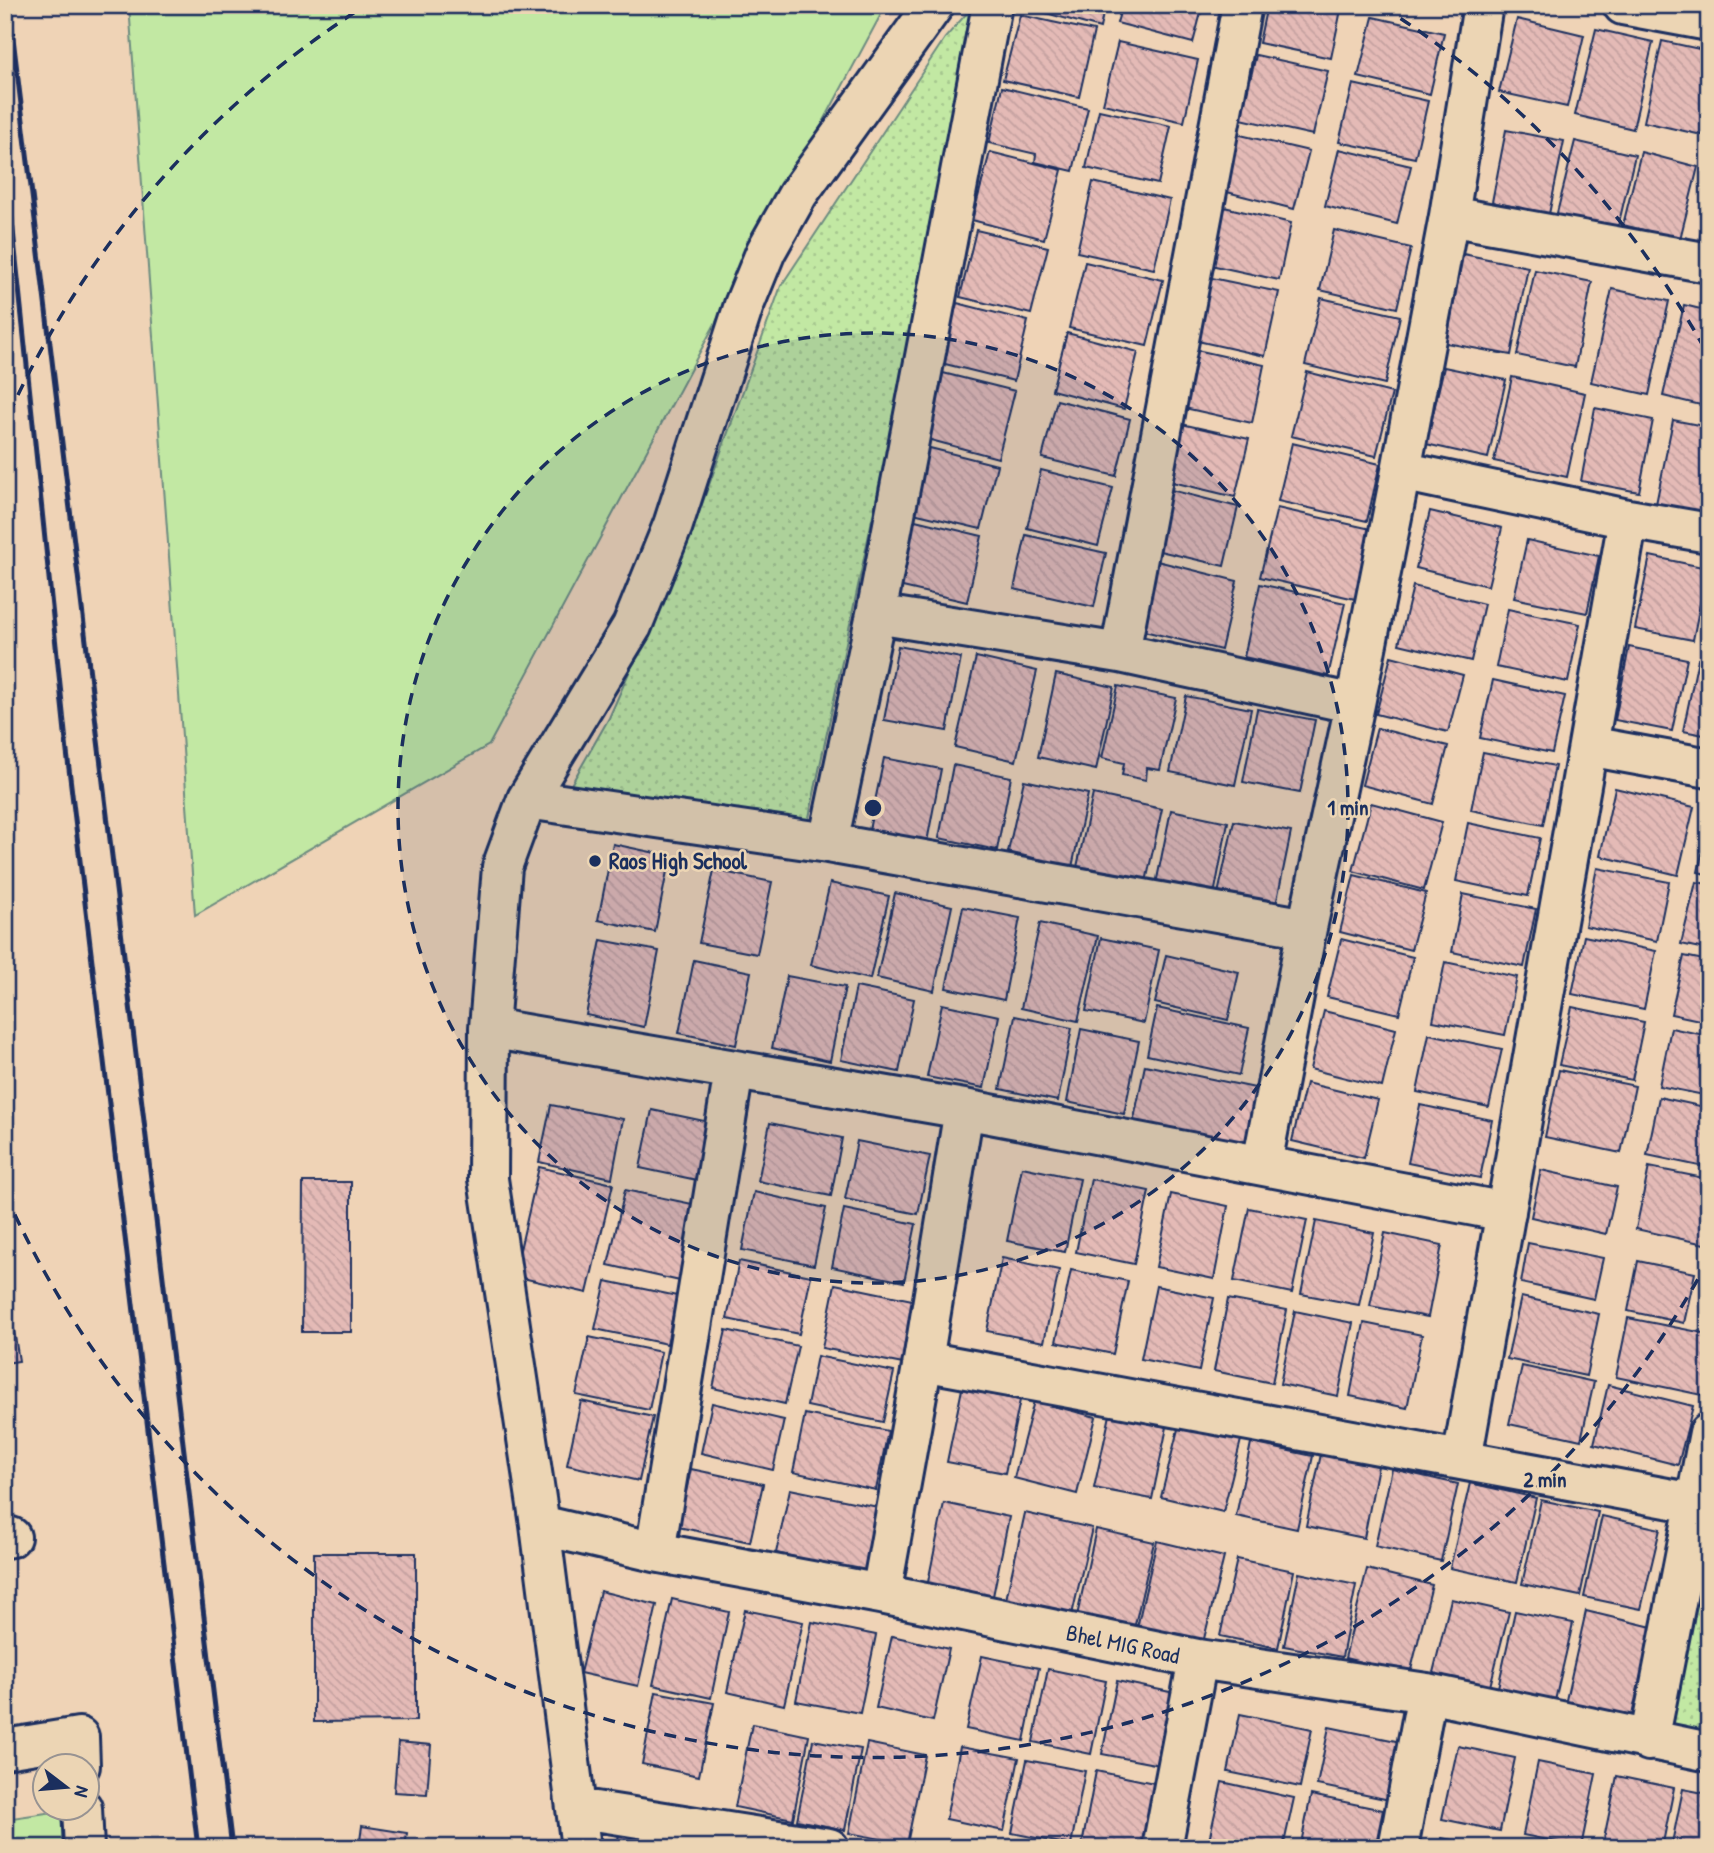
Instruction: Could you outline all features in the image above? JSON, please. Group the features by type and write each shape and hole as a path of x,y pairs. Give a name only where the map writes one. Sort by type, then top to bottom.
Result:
{"street":[{"path":"581,1848 540,1525 488,1179 489,1028 502,867 527,799 632,626 673,525 744,305 766,251 798,194 934,5"},
{"path":"828,844 876,614 992,5"},
{"path":"1120,653 1242,5"},
{"path":"1262,1164 1307,928 1402,471 1449,216 1483,5"},
{"path":"1623,5 1709,21"},
{"path":"1449,216 1709,263"},
{"path":"1402,471 1628,519 1709,533"},
{"path":"1462,1460 1628,519"},
{"path":"876,614 1120,653 1355,704"},
{"path":"1588,746 1709,768"},
{"path":"527,799 828,844 1307,928"},
{"path":"489,1028 964,1109 1506,1212"},
{"path":"655,1552 734,1071"},
{"path":"881,1594 923,1362 964,1109"},
{"path":"923,1362 1694,1503"},
{"path":"1649,1741 1709,1433"},
{"name":"Bhel MIG Road","path":"540,1525 655,1552 881,1594 1198,1659 1427,1693 1709,1752"},
{"path":"1162,1848 1198,1659"},
{"path":"1398,1848 1427,1693"},
{"path":"5,1749 80,1751"},
{"path":"576,1808 829,1848"},
{"path":"83,1822 84,1848"}],"green space":[{"path":"129,5 886,5 489,745 195,915"},
{"path":"974,5 981,5 807,827 568,790 609,718 697,518 781,286 945,38"},
{"path":"1709,1543 1709,1732 1672,1725"},
{"path":"32,1815 32,1822 84,1822 89,1848 5,1848 5,1819"}],"building":[{"path":"1017,5 1105,5 1100,28"},
{"path":"1122,5 1203,5 1193,43 1117,23"},
{"path":"1267,5 1342,5 1331,58 1259,43"},
{"path":"1020,15 1094,31 1079,97 1003,80"},
{"path":"1373,17 1444,33 1430,94 1358,77"},
{"path":"1517,19 1584,35 1567,107 1499,92"},
{"path":"1596,29 1653,42 1633,129 1575,115"},
{"path":"1662,41 1709,51 1709,106 1702,135 1644,122"},
{"path":"1118,42 1198,60 1184,122 1103,104"},
{"path":"1256,55 1328,71 1313,135 1241,119"},
{"path":"1353,84 1428,101 1415,158 1339,142"},
{"path":"1002,87 1088,108 1073,171 1035,162 1036,154 989,143"},
{"path":"1099,110 1171,126 1158,184 1086,168"},
{"path":"1506,130 1564,141 1549,214 1492,202"},
{"path":"1236,134 1309,151 1294,209 1223,191"},
{"path":"1575,141 1635,155 1616,235 1555,221"},
{"path":"1339,149 1411,166 1397,224 1325,206"},
{"path":"990,152 1062,170 1044,239 972,220"},
{"path":"1641,152 1698,167 1680,239 1623,225"},
{"path":"1093,182 1170,200 1154,269 1077,252"},
{"path":"1709,198 1709,244 1699,241"},
{"path":"1220,206 1291,223 1279,280 1206,264"},
{"path":"976,230 1048,247 1031,314 960,297"},
{"path":"1334,230 1411,248 1397,308 1320,290"},
{"path":"1463,254 1528,267 1511,355 1446,343"},
{"path":"1085,262 1163,280 1147,346 1069,328"},
{"path":"1535,270 1592,282 1575,367 1517,355"},
{"path":"1207,277 1279,292 1265,356 1193,340"},
{"path":"1612,289 1669,301 1649,395 1591,382"},
{"path":"1321,298 1400,316 1385,384 1305,365"},
{"path":"957,303 1028,321 1014,381 941,363"},
{"path":"1684,305 1709,311 1709,407 1663,396"},
{"path":"1067,333 1138,352 1124,409 1052,390"},
{"path":"1192,349 1264,365 1252,423 1180,407"},
{"path":"1444,367 1506,380 1488,458 1426,444"},
{"path":"1307,372 1392,393 1376,456 1291,436"},
{"path":"943,373 1015,391 998,458 927,439"},
{"path":"1512,377 1585,393 1567,477 1494,461"},
{"path":"1057,400 1130,419 1116,476 1042,458"},
{"path":"1595,408 1653,420 1639,492 1581,481"},
{"path":"1673,420 1709,427 1709,515 1656,504"},
{"path":"1177,423 1249,439 1235,497 1164,480"},
{"path":"1292,443 1380,464 1367,521 1278,501"},
{"path":"926,447 997,465 981,529 909,512"},
{"path":"1041,470 1113,488 1098,546 1027,528"},
{"path":"1167,489 1238,507 1224,566 1151,549"},
{"path":"1277,508 1371,529 1355,599 1260,577"},
{"path":"1430,511 1502,528 1488,586 1416,568"},
{"path":"911,519 982,536 967,602 894,585"},
{"path":"1026,535 1106,553 1094,607 1014,589"},
{"path":"1527,540 1599,556 1587,613 1514,598"},
{"path":"1650,556 1707,568 1693,640 1635,629"},
{"path":"1157,561 1237,581 1221,650 1140,630"},
{"path":"1260,584 1345,603 1328,676 1244,657"},
{"path":"1413,586 1484,604 1471,661 1399,644"},
{"path":"1508,609 1580,624 1568,682 1496,667"},
{"path":"898,646 961,658 947,731 884,720"},
{"path":"1629,647 1687,659 1672,731 1615,720"},
{"path":"1391,656 1463,675 1448,732 1376,714"},
{"path":"976,657 1037,671 1016,761 955,747"},
{"path":"1698,659 1709,661 1709,736 1683,731"},
{"path":"1056,674 1114,687 1096,770 1038,757"},
{"path":"1493,680 1565,696 1552,753 1480,738"},
{"path":"1118,686 1176,698 1160,770 1147,768 1146,780 1122,775 1124,763 1102,758"},
{"path":"1186,696 1251,709 1235,785 1170,772"},
{"path":"1257,709 1315,720 1300,793 1243,782"},
{"path":"1377,728 1448,746 1433,804 1362,785"},
{"path":"1483,752 1555,766 1543,825 1471,810"},
{"path":"884,758 941,769 927,842 869,830"},
{"path":"953,765 1011,777 997,850 939,838"},
{"path":"1024,780 1088,794 1072,867 1008,852"},
{"path":"1615,788 1694,807 1678,875 1600,856"},
{"path":"1093,794 1162,809 1146,882 1077,867"},
{"path":"1371,803 1442,822 1424,890 1353,871"},
{"path":"1171,810 1228,822 1214,895 1156,884"},
{"path":"1234,821 1291,832 1276,905 1218,894"},
{"path":"1709,822 1709,875 1698,872"},
{"path":"1468,823 1540,838 1528,896 1456,881"},
{"path":"613,844 670,856 655,932 598,920"},
{"path":"1597,868 1669,882 1657,941 1585,926"},
{"path":"714,870 772,882 757,954 699,943"},
{"path":"1354,875 1426,893 1411,950 1340,932"},
{"path":"1696,882 1709,884 1709,950 1681,944"},
{"path":"830,883 889,896 870,979 811,965"},
{"path":"895,893 952,906 934,991 877,978"},
{"path":"1463,894 1536,909 1524,967 1452,952"},
{"path":"963,907 1020,918 1004,1000 946,988"},
{"path":"1040,923 1098,936 1078,1021 1021,1008"},
{"path":"1584,936 1656,951 1644,1009 1572,994"},
{"path":"1101,938 1159,950 1144,1023 1086,1011"},
{"path":"1341,939 1413,957 1399,1014 1327,997"},
{"path":"601,940 659,951 644,1027 586,1015"},
{"path":"1166,955 1239,972 1228,1020 1155,1003"},
{"path":"1684,956 1709,961 1709,1022 1671,1014"},
{"path":"694,960 751,972 736,1045 679,1033"},
{"path":"1445,962 1517,977 1505,1035 1433,1021"},
{"path":"787,976 845,987 830,1061 772,1048"},
{"path":"856,987 914,999 899,1072 841,1060"},
{"path":"942,1004 999,1016 984,1088 927,1077"},
{"path":"1572,1007 1644,1022 1632,1080 1559,1065"},
{"path":"1157,1008 1249,1028 1239,1075 1147,1055"},
{"path":"1324,1011 1396,1029 1382,1087 1310,1069"},
{"path":"1015,1016 1072,1028 1058,1101 1000,1089"},
{"path":"1671,1028 1709,1036 1709,1096 1659,1086"},
{"path":"1081,1029 1139,1041 1124,1114 1067,1102"},
{"path":"1429,1034 1502,1049 1489,1107 1417,1092"},
{"path":"1145,1065 1260,1089 1248,1147 1133,1124"},
{"path":"1559,1070 1635,1086 1621,1153 1545,1137"},
{"path":"1306,1083 1378,1100 1364,1158 1292,1141"},
{"path":"1659,1097 1709,1108 1709,1168 1647,1155"},
{"path":"551,1105 623,1119 612,1178 539,1162"},
{"path":"1420,1105 1492,1120 1480,1178 1408,1163"},
{"path":"652,1110 709,1122 697,1180 640,1168"},
{"path":"770,1123 842,1138 831,1196 758,1181"},
{"path":"857,1141 930,1156 918,1214 845,1199"},
{"path":"539,1167 613,1184 587,1293 514,1276"},
{"path":"1022,1167 1080,1179 1065,1252 1007,1241"},
{"path":"1649,1167 1709,1179 1709,1245 1636,1229"},
{"path":"1541,1170 1617,1187 1606,1234 1531,1217"},
{"path":"1091,1179 1149,1191 1134,1264 1076,1252"},
{"path":"303,1182 351,1182 351,1332 302,1332"},
{"path":"625,1190 697,1205 680,1281 608,1265"},
{"path":"754,1192 826,1208 814,1265 742,1250"},
{"path":"1171,1194 1228,1206 1214,1279 1156,1267"},
{"path":"1249,1208 1307,1220 1292,1293 1234,1281"},
{"path":"844,1209 916,1224 904,1282 832,1267"},
{"path":"1316,1221 1374,1233 1359,1305 1301,1294"},
{"path":"1385,1233 1442,1245 1428,1317 1370,1306"},
{"path":"1528,1243 1603,1258 1594,1299 1521,1283"},
{"path":"1002,1258 1059,1270 1044,1342 987,1331"},
{"path":"739,1261 811,1276 799,1334 727,1319"},
{"path":"1638,1261 1695,1273 1684,1323 1628,1311"},
{"path":"1071,1270 1128,1281 1113,1354 1056,1342"},
{"path":"606,1281 677,1296 667,1344 595,1329"},
{"path":"835,1284 917,1301 903,1364 822,1348"},
{"path":"1156,1286 1214,1298 1199,1371 1141,1359"},
{"path":"1521,1297 1599,1314 1586,1376 1507,1359"},
{"path":"1228,1299 1287,1310 1272,1383 1214,1371"},
{"path":"1295,1311 1353,1323 1338,1396 1280,1384"},
{"path":"1628,1318 1709,1334 1707,1396 1616,1377"},
{"path":"1364,1323 1422,1335 1407,1408 1350,1396"},
{"path":"14,1330 19,1361 5,1363 5,1331"},
{"path":"726,1330 798,1346 785,1404 713,1388"},
{"path":"589,1337 661,1352 649,1410 576,1395"},
{"path":"817,1356 894,1372 883,1422 807,1406"},
{"path":"1522,1366 1594,1382 1581,1440 1509,1424"},
{"path":"1608,1385 1693,1406 1678,1465 1594,1444"},
{"path":"962,1389 1020,1400 1005,1473 947,1462"},
{"path":"581,1401 653,1417 639,1481 567,1465"},
{"path":"1034,1401 1096,1417 1077,1494 1014,1478"},
{"path":"712,1403 784,1420 773,1470 701,1453"},
{"path":"805,1414 888,1431 876,1490 793,1472"},
{"path":"1110,1415 1167,1427 1152,1499 1094,1488"},
{"path":"1179,1425 1241,1440 1223,1512 1161,1497"},
{"path":"1251,1443 1313,1456 1297,1529 1236,1516"},
{"path":"1321,1454 1378,1466 1364,1538 1306,1526"},
{"path":"691,1469 763,1484 750,1542 678,1527"},
{"path":"1392,1469 1458,1484 1441,1561 1375,1546"},
{"path":"1470,1483 1536,1498 1517,1582 1450,1568"},
{"path":"790,1489 878,1507 865,1572 776,1553"},
{"path":"1541,1500 1598,1512 1580,1596 1522,1584"},
{"path":"944,1503 1009,1517 991,1606 926,1592"},
{"path":"1025,1513 1092,1528 1071,1619 1005,1604"},
{"path":"1602,1516 1660,1529 1641,1609 1584,1597"},
{"path":"1096,1529 1154,1542 1134,1629 1077,1616"},
{"path":"1157,1541 1224,1557 1202,1647 1136,1632"},
{"path":"314,1553 416,1553 416,1721 314,1722"},
{"path":"1237,1559 1294,1571 1278,1648 1220,1636"},
{"path":"1367,1569 1432,1585 1410,1674 1345,1658"},
{"path":"1299,1573 1356,1585 1342,1657 1284,1646"},
{"path":"600,1591 657,1605 638,1686 580,1673"},
{"path":"672,1599 729,1612 711,1698 653,1685"},
{"path":"1451,1599 1509,1612 1489,1690 1432,1677"},
{"path":"745,1610 803,1622 784,1705 727,1692"},
{"path":"1515,1611 1573,1623 1554,1705 1497,1692"},
{"path":"1586,1611 1652,1627 1630,1724 1564,1709"},
{"path":"812,1622 876,1635 860,1713 796,1701"},
{"path":"892,1636 949,1649 933,1721 876,1708"},
{"path":"982,1656 1039,1668 1024,1741 966,1729"},
{"path":"1048,1669 1106,1681 1091,1754 1033,1742"},
{"path":"1117,1681 1175,1693 1160,1765 1102,1754"},
{"path":"656,1692 714,1703 699,1776 642,1764"},
{"path":"1240,1714 1312,1729 1300,1787 1228,1772"},
{"path":"752,1724 809,1736 793,1819 735,1807"},
{"path":"1329,1727 1401,1742 1390,1800 1317,1785"},
{"path":"813,1740 861,1749 845,1830 797,1820"},
{"path":"398,1742 431,1745 427,1794 394,1792"},
{"path":"867,1743 925,1755 907,1844 849,1833"},
{"path":"1458,1746 1515,1758 1500,1831 1442,1819"},
{"path":"960,1747 1019,1758 1004,1831 946,1819"},
{"path":"1027,1760 1085,1771 1071,1845 1012,1833"},
{"path":"1538,1762 1596,1774 1581,1847 1523,1835"},
{"path":"1096,1771 1154,1783 1141,1848 1098,1848 1082,1845"},
{"path":"1617,1776 1674,1788 1662,1848 1602,1848"},
{"path":"1222,1782 1294,1798 1283,1848 1245,1848 1209,1840"},
{"path":"1683,1789 1709,1794 1709,1848 1671,1848"},
{"path":"1311,1795 1383,1810 1375,1848 1300,1848"},
{"path":"362,1826 407,1833 405,1848 359,1848"},
{"path":"619,1835 672,1845 671,1848 616,1848"},
{"path":"1442,1838 1490,1848 1440,1848"}],"railway":[{"path":"9,5 232,1848"},
{"path":"5,153 67,752 198,1848"}],"place":[{"name":"Raos High School","path":"595,861"}]}
